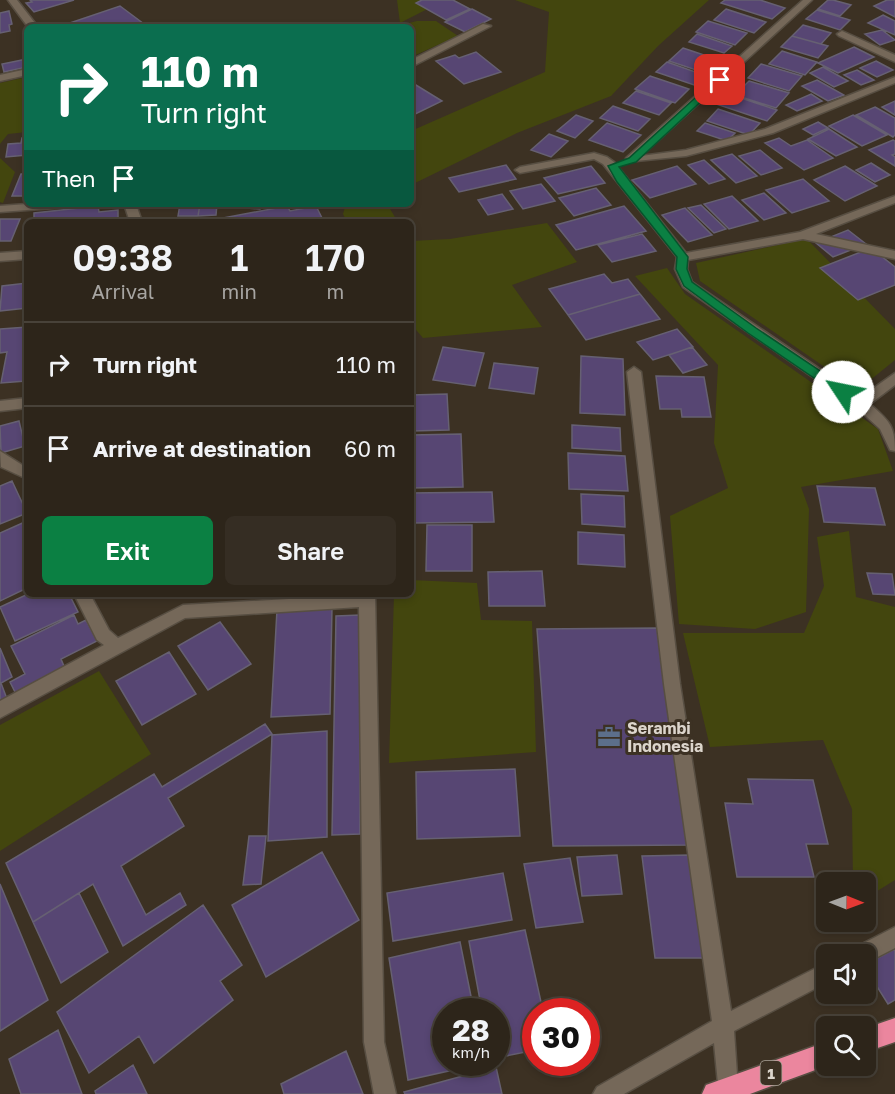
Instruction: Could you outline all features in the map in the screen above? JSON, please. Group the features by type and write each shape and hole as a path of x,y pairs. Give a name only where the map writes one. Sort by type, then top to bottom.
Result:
{"highway":[{"path":"876,1037 895,1030"},
{"name":"1","path":"721,1091 816,1058"}],"street":[{"path":"12,0 31,24"},
{"path":"632,160 808,0"},
{"path":"414,62 486,26"},
{"path":"842,34 895,59"},
{"path":"0,78 24,73"},
{"path":"613,166 632,160 686,153 769,131 895,80"},
{"path":"520,170 594,156 600,157 613,166 683,257 681,269 687,284 861,404 885,426 895,446"},
{"path":"683,257 803,235 895,199"},
{"path":"0,209 27,207"},
{"path":"803,235 895,255"},
{"path":"0,257 24,255"},
{"path":"634,372 672,684 723,1026 721,1091"},
{"path":"861,404 895,378"},
{"path":"0,406 24,403"},
{"path":"0,456 6,463 24,472"},
{"path":"84,597 103,634 117,646"},
{"path":"0,710 183,612 367,597 374,1042 385,1094"},
{"path":"876,947 895,937"},
{"path":"604,1094 723,1026 816,978"}],"shaded area":[{"path":"397,0 445,0 400,23"},
{"path":"515,0 709,0 658,46 611,96 517,133 414,184 414,130 545,72 549,12"},
{"path":"417,21 436,21 458,36 414,56 414,24 405,24"},
{"path":"24,78 24,132 8,134 0,144 0,83"},
{"path":"0,158 15,172 3,203 0,202"},
{"path":"345,207 389,207 396,219 346,219 343,214"},
{"path":"547,223 577,262 512,285 542,327 423,338 414,328 414,241 450,239"},
{"path":"803,235 895,329 895,360 858,390 700,281 696,263 787,243"},
{"path":"667,268 685,294 878,429 893,471 801,487 809,509 806,612 755,629 679,624 670,516 728,488 714,443 718,365 635,276"},
{"path":"849,531 856,597 895,607 895,880 876,892 876,872 853,872 852,809 823,740 710,747 683,633 804,633 824,586 817,537"},
{"path":"414,580 477,583 481,620 532,621 536,752 389,763 394,597 414,597"},
{"path":"99,671 151,754 0,851 0,725"}],"building":[{"path":"30,0 74,0 34,12 26,3 32,2"},
{"path":"422,0 453,0 470,9 446,20 416,3"},
{"path":"725,0 760,0 785,8 772,19 721,3"},
{"path":"828,0 851,5 840,16 818,9"},
{"path":"887,0 895,0 895,17 874,6"},
{"path":"120,6 144,24 67,24"},
{"path":"472,9 491,19 465,32 445,22"},
{"path":"726,9 766,22 754,33 714,20"},
{"path":"817,10 850,20 840,30 806,19"},
{"path":"9,11 12,24 9,25 10,31 0,33 0,13"},
{"path":"883,15 895,21 895,35 868,23"},
{"path":"708,21 747,33 735,45 696,32"},
{"path":"803,25 831,33 821,44 792,36"},
{"path":"882,30 895,40 880,45 865,34"},
{"path":"697,34 732,46 724,53 689,42"},
{"path":"792,36 828,46 818,58 781,47"},
{"path":"854,47 874,57 838,73 818,63"},
{"path":"683,48 719,60 705,73 669,61"},
{"path":"782,51 817,62 805,75 769,64"},
{"path":"476,52 501,72 464,84 436,61 455,55 459,58"},
{"path":"24,60 24,68 4,72 2,64"},
{"path":"876,61 893,70 877,77 860,68"},
{"path":"667,62 704,75 694,85 656,72"},
{"path":"761,64 802,76 789,91 748,78"},
{"path":"823,67 848,81 834,87 810,73"},
{"path":"857,70 874,80 861,85 844,75"},
{"path":"650,76 689,89 675,103 635,89"},
{"path":"817,80 844,95 828,101 802,86"},
{"path":"749,81 789,93 776,108 735,95"},
{"path":"414,84 442,101 414,115"},
{"path":"636,91 671,103 659,115 623,103"},
{"path":"726,93 777,110 767,121 716,104"},
{"path":"811,94 822,101 797,111 786,105"},
{"path":"895,101 895,115 882,107"},
{"path":"613,106 650,119 638,131 600,118"},
{"path":"875,107 895,118 893,137 856,115"},
{"path":"718,109 760,123 749,135 707,121"},
{"path":"576,115 593,121 575,138 557,131"},
{"path":"853,115 887,135 862,146 829,126"},
{"path":"818,122 828,128 813,135 803,129"},
{"path":"607,123 641,135 623,152 589,140"},
{"path":"705,123 735,133 727,141 697,131"},
{"path":"829,129 857,147 836,156 808,139"},
{"path":"549,134 568,141 551,157 531,150"},
{"path":"24,138 24,155 6,157 8,144 21,143"},
{"path":"779,138 791,146 807,140 833,158 804,170 765,143"},
{"path":"895,141 895,154 892,155 895,157 895,166 869,150"},
{"path":"760,150 782,168 761,175 739,156"},
{"path":"732,154 757,176 736,183 711,160"},
{"path":"704,160 725,179 709,184 688,165"},
{"path":"871,163 890,175 875,182 856,170"},
{"path":"506,165 516,179 459,192 449,178"},
{"path":"591,166 605,183 558,194 544,178"},
{"path":"677,166 696,184 650,198 632,180"},
{"path":"845,166 877,186 845,201 814,180"},
{"path":"21,174 24,174 24,196 12,196"},
{"path":"803,179 829,201 792,213 766,190"},
{"path":"541,184 555,201 523,209 510,191"},
{"path":"596,188 611,205 574,216 559,198"},
{"path":"764,193 786,213 764,220 742,200"},
{"path":"502,194 513,209 488,215 478,200"},
{"path":"732,196 758,221 729,229 704,204"},
{"path":"701,205 726,229 714,233 688,208"},
{"path":"624,206 646,231 576,250 556,225"},
{"path":"98,207 99,212 118,210 118,219 34,219 34,213"},
{"path":"180,207 200,207 198,216 178,216"},
{"path":"200,207 217,207 216,215 198,216"},
{"path":"234,207 261,207 260,209"},
{"path":"282,207 288,207 290,211 316,207 322,219 218,219"},
{"path":"685,208 712,235 688,242 662,215"},
{"path":"0,219 20,219 11,241 0,241"},
{"path":"848,230 866,244 833,257 816,243"},
{"path":"642,234 656,251 612,262 598,245"},
{"path":"871,248 895,267 895,285 858,300 820,268"},
{"path":"604,274 612,283 628,279 640,294 568,315 549,289"},
{"path":"24,283 24,308 0,311 2,286"},
{"path":"640,294 660,319 586,340 568,315"},
{"path":"24,327 24,381 1,383 7,352 0,353 0,329"},
{"path":"677,329 693,347 653,360 637,342"},
{"path":"443,347 484,353 475,386 433,380"},
{"path":"692,347 707,365 683,373 669,355"},
{"path":"581,356 623,359 625,415 580,413"},
{"path":"494,363 538,368 534,394 489,388"},
{"path":"656,376 704,377 711,417 682,417 681,409 660,409"},
{"path":"447,394 449,430 414,431 414,395"},
{"path":"19,421 24,446 1,453 0,426"},
{"path":"572,425 620,428 621,451 572,448"},
{"path":"461,434 463,487 414,488 414,435"},
{"path":"568,453 625,456 628,491 569,489"},
{"path":"12,481 24,507 24,514 0,524 0,486"},
{"path":"817,486 875,488 885,525 824,522"},
{"path":"492,492 494,522 414,523 414,493"},
{"path":"581,494 624,496 625,527 582,524"},
{"path":"24,522 24,589 0,601 0,533"},
{"path":"427,525 472,525 472,571 426,571"},
{"path":"578,532 624,535 625,567 578,564"},
{"path":"542,571 545,606 489,606 488,572"},
{"path":"867,573 892,574 895,595 873,594"},
{"path":"24,596 70,597 78,612 15,641 0,607"},
{"path":"267,597 339,597 339,599"},
{"path":"332,607 330,714 271,717 277,610"},
{"path":"74,615 78,624 86,620 97,641 61,659 66,671 17,696 10,682 25,674 11,646"},
{"path":"360,615 360,834 332,835 336,616"},
{"path":"220,622 251,664 208,690 178,646"},
{"name":"Serambi Indonesia","path":"657,628 691,845 553,846 537,629"},
{"path":"0,648 12,677 1,683 7,699 0,703"},
{"path":"169,652 196,694 142,725 116,681"},
{"path":"265,724 272,734 168,798 184,826 121,866 146,915 180,893 186,905 123,946 93,884 33,922 6,863 154,774 162,787"},
{"path":"327,731 327,837 268,841 272,735"},
{"path":"515,769 520,836 417,839 416,772"},
{"path":"748,779 813,780 828,844 806,844 814,877 737,877 725,803 753,804"},
{"path":"249,836 266,836 261,884 243,885"},
{"path":"322,852 359,920 266,977 232,905"},
{"path":"617,855 622,894 582,896 577,857"},
{"path":"689,855 706,958 655,958 642,856"},
{"path":"570,858 583,922 536,928 524,864"},
{"path":"503,873 512,920 393,941 387,893"},
{"path":"0,884 48,1000 0,1031"},
{"path":"79,893 108,952 61,983 33,922"},
{"path":"203,905 242,965 220,981 233,1000 154,1063 139,1036 89,1073 57,1012"},
{"path":"525,930 540,998 522,998 522,1053 510,1055 510,998 480,998 469,941"},
{"path":"460,942 471,998 432,998 432,1075 408,1080 389,958"},
{"path":"895,949 895,1000 888,1004 876,985 876,959"},
{"path":"58,1030 82,1094 21,1094 9,1059"},
{"path":"346,1051 363,1094 284,1094 281,1084"},
{"path":"133,1065 147,1094 96,1094 95,1091"},
{"path":"463,1076 498,1076 502,1094 405,1094 404,1092"}],"place":[{"name":"Serambi Indonesia","path":"609,737"}],"route":[{"path":"720,80 632,160 613,166 683,257 681,269 687,284 843,392"}]}
